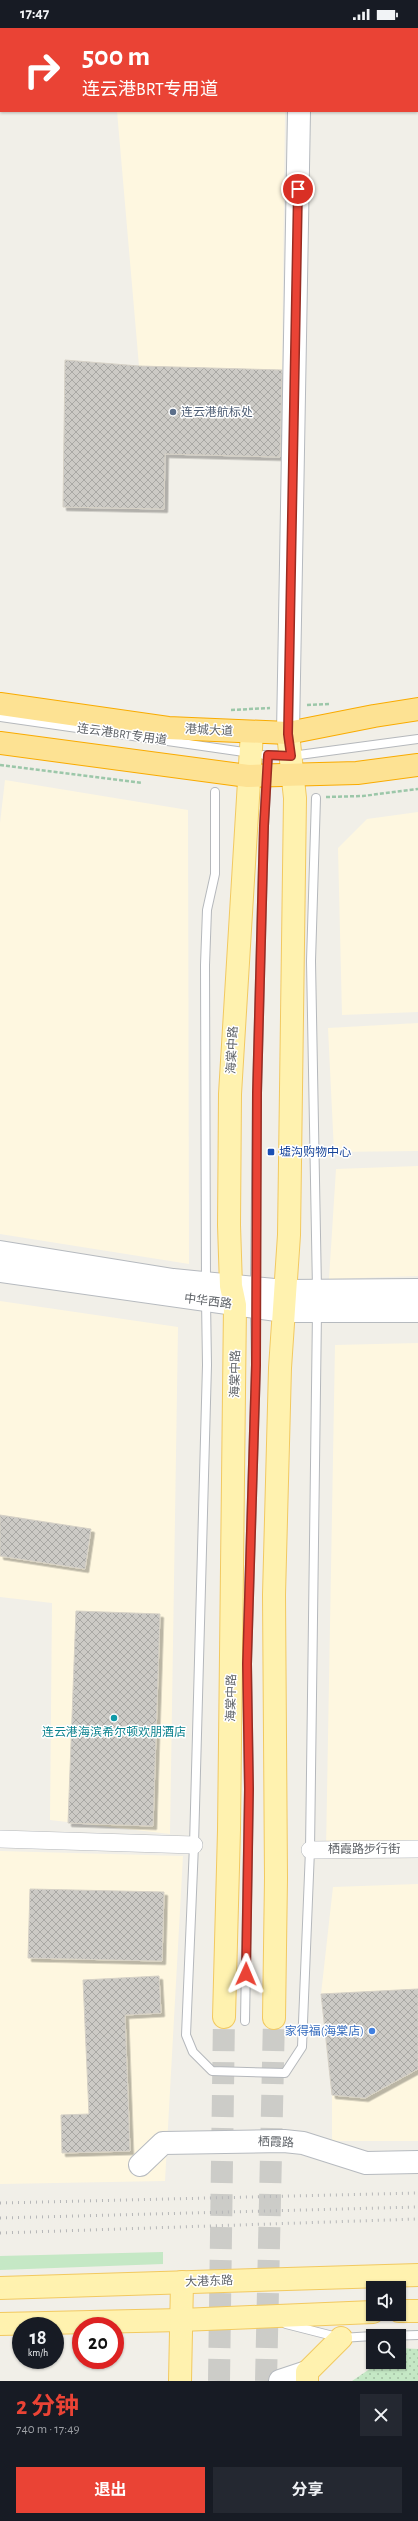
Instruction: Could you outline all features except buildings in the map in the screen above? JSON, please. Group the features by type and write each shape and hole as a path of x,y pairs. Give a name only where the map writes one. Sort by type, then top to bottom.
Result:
{"highway":[{"name":"港城大道","path":"0,704 168,728 257,758 293,765 357,773 418,765"},
{"name":"港城大道","path":"0,743 257,758 288,734 374,716 418,709"}],"main road":[{"path":"274,2018 276,1878 274,1595 280,1368 290,1227 293,765 288,734 299,112"},
{"name":"海棠中路","path":"224,2017 229,1830 248,1297 229,1226 230,1094 257,758"},
{"path":"0,1252 206,1292 285,1301 317,1302 418,1311"},
{"name":"中华西路","path":"0,1271 206,1292"},
{"path":"317,1302 418,1290"},
{"name":"栖霞路","path":"140,2165 163,2143 209,2141 284,2141 303,2143 366,2164 418,2162"},
{"name":"大港东路","path":"0,2288 418,2275"},
{"path":"180,2381 182,2282"},
{"path":"406,2311 418,2311"},
{"path":"0,2324 181,2320 366,2312"},
{"path":"280,2381 307,2376 341,2338"}],"street":[{"path":"0,1838 194,1845"},
{"name":"栖霞路步行街","path":"310,1850 418,1849"}],"lane":[{"name":"连云港BRT专用道","path":"0,717 257,758"},
{"path":"293,765 418,739"},
{"path":"215,792 215,874 207,910 205,965 207,1365 194,1845 186,2035 193,2052 212,2071 285,2073 302,2046 310,1850 317,1302 311,961 316,798"},
{"path":"245,2021 249,1789 247,1664 256,1365 248,1297"},
{"path":"254,2316 341,2338 366,2336"},
{"path":"406,2335 418,2335"}],"path":[{"path":"227,710 334,704"}],"shaded area":[{"path":"117,112 285,112 282,370 139,366"},
{"path":"5,780 188,810 189,1264 0,1234 0,823"},
{"path":"418,812 418,1012 342,1015 338,848 367,819"},
{"path":"418,1023 418,1151 334,1152 328,1028"},
{"path":"418,1166 418,1276 329,1279 336,1169"},
{"path":"0,1301 178,1327 170,1834 50,1820 52,1603 0,1597"},
{"path":"418,1343 418,1845 326,1850 335,1345"},
{"path":"0,1851 183,1856 165,2181 0,2184"},
{"path":"418,1884 418,1989 321,1994 333,1887"},
{"path":"418,2069 418,2141 332,2141 332,2095 365,2098"}],"green space":[{"path":"163,2252 163,2264 0,2270 0,2256"},
{"path":"406,2348 418,2349 418,2381 352,2381 370,2369 406,2369"}],"tunnel":[{"path":"219,2381 224,2017"},
{"path":"266,2381 274,2018"}],"railway":[{"path":"0,2203 418,2193"},
{"path":"0,2218 418,2207"},
{"path":"0,2233 418,2219"}],"place":[{"name":"连云港航标处","path":"173,412"},
{"name":"墟沟购物中心","path":"271,1152"},
{"name":"连云港海滨希尔顿欢朋酒店","path":"114,1718"},
{"name":"家得福(海棠店)","path":"372,2031"}],"route":[{"path":"246,1974 249,1789 247,1664 248,1597 256,1365 256,1155 264,826 268,755 291,756 288,734 298,189"}]}
